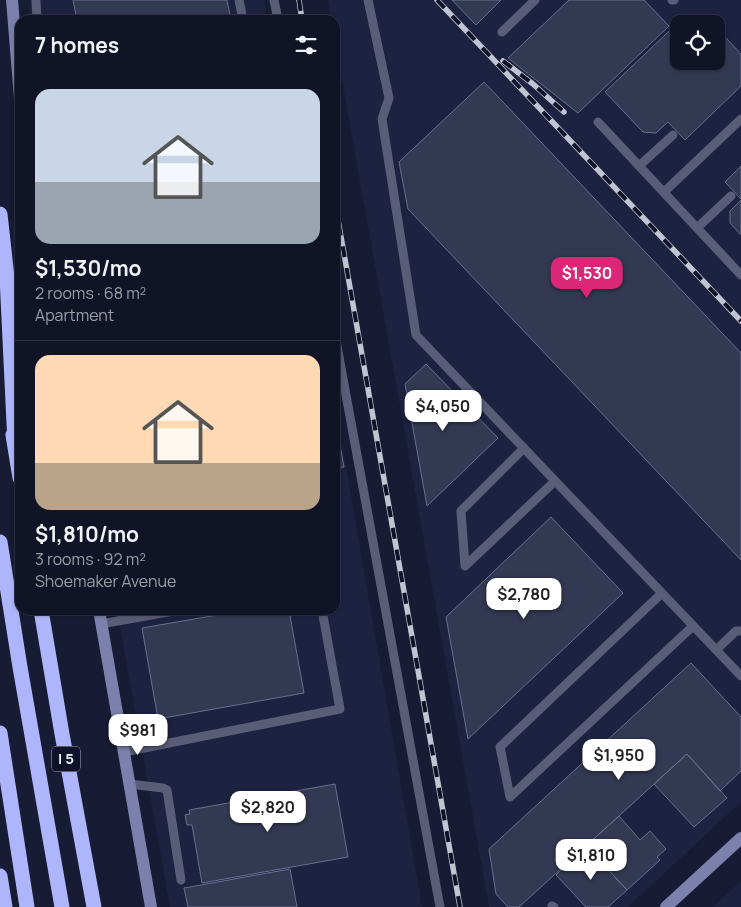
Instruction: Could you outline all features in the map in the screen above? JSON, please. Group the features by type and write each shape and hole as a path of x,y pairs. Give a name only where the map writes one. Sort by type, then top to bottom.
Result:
{"highway":[{"path":"0,214 7,278 15,444"},
{"path":"0,341 15,444"},
{"path":"0,542 21,677 62,907"},
{"name":"I 5","path":"42,615 94,907"},
{"path":"0,733 28,907"},
{"path":"0,876 5,907"}],"street":[{"path":"12,0 15,34"},
{"path":"100,615 151,907"},
{"path":"666,907 741,838"}],"lane":[{"path":"36,0 38,15"},
{"path":"239,0 242,15"},
{"path":"274,0 277,15"},
{"path":"368,0 389,98 382,119 416,335 741,676"},
{"path":"502,32 535,0"},
{"path":"664,192 741,119"},
{"path":"598,122 741,275"},
{"path":"639,166 672,134"},
{"path":"697,228 731,196"},
{"path":"340,362 440,907"},
{"path":"524,448 461,512 465,566 555,481"},
{"path":"662,593 500,747 510,797 693,626"},
{"path":"101,624 151,615"},
{"path":"124,752 340,709 323,615"},
{"path":"716,650 736,631 741,631"},
{"path":"130,784 167,790 181,880"}],"shaded area":[{"path":"29,0 264,0 266,15 30,15"},
{"path":"328,0 741,0 741,802 628,907 489,907 340,69 340,15 330,15"},
{"path":"340,432 422,907 170,907 118,615 340,615"},
{"path":"741,881 741,907 713,907"}],"building":[{"path":"73,0 227,0 230,15 76,15"},
{"path":"452,0 501,0 476,25"},
{"path":"569,0 644,0 669,26 578,113 508,58"},
{"path":"670,30 670,70 725,70 726,38 741,54 741,86 685,140 668,122 656,133 643,132 605,92"},
{"path":"484,82 741,353 741,560 408,209 399,162"},
{"path":"741,166 741,199 725,182"},
{"path":"741,200 741,235 730,223 730,211"},
{"path":"426,364 498,438 427,506 405,384"},
{"path":"340,445 344,467 340,467"},
{"path":"551,517 623,593 468,739 446,617"},
{"path":"217,615 292,615 290,616 304,693 158,719 142,628"},
{"path":"691,663 741,717 741,771 720,791 687,754 519,907 508,907 496,894 489,849"},
{"path":"687,754 727,798 694,827 654,784"},
{"path":"335,784 348,857 202,883 192,825 187,825 185,815 190,814 189,810"},
{"path":"619,816 640,840 650,831 666,849 657,857 660,860 627,890 586,846"},
{"path":"586,846 627,890 608,907 586,907 556,875"},
{"path":"290,869 297,907 188,907 184,888"}],"railway":[{"path":"299,0 301,15"},
{"path":"437,0 741,321"},
{"path":"503,61 533,84 564,112"},
{"path":"340,231 460,907"}]}
